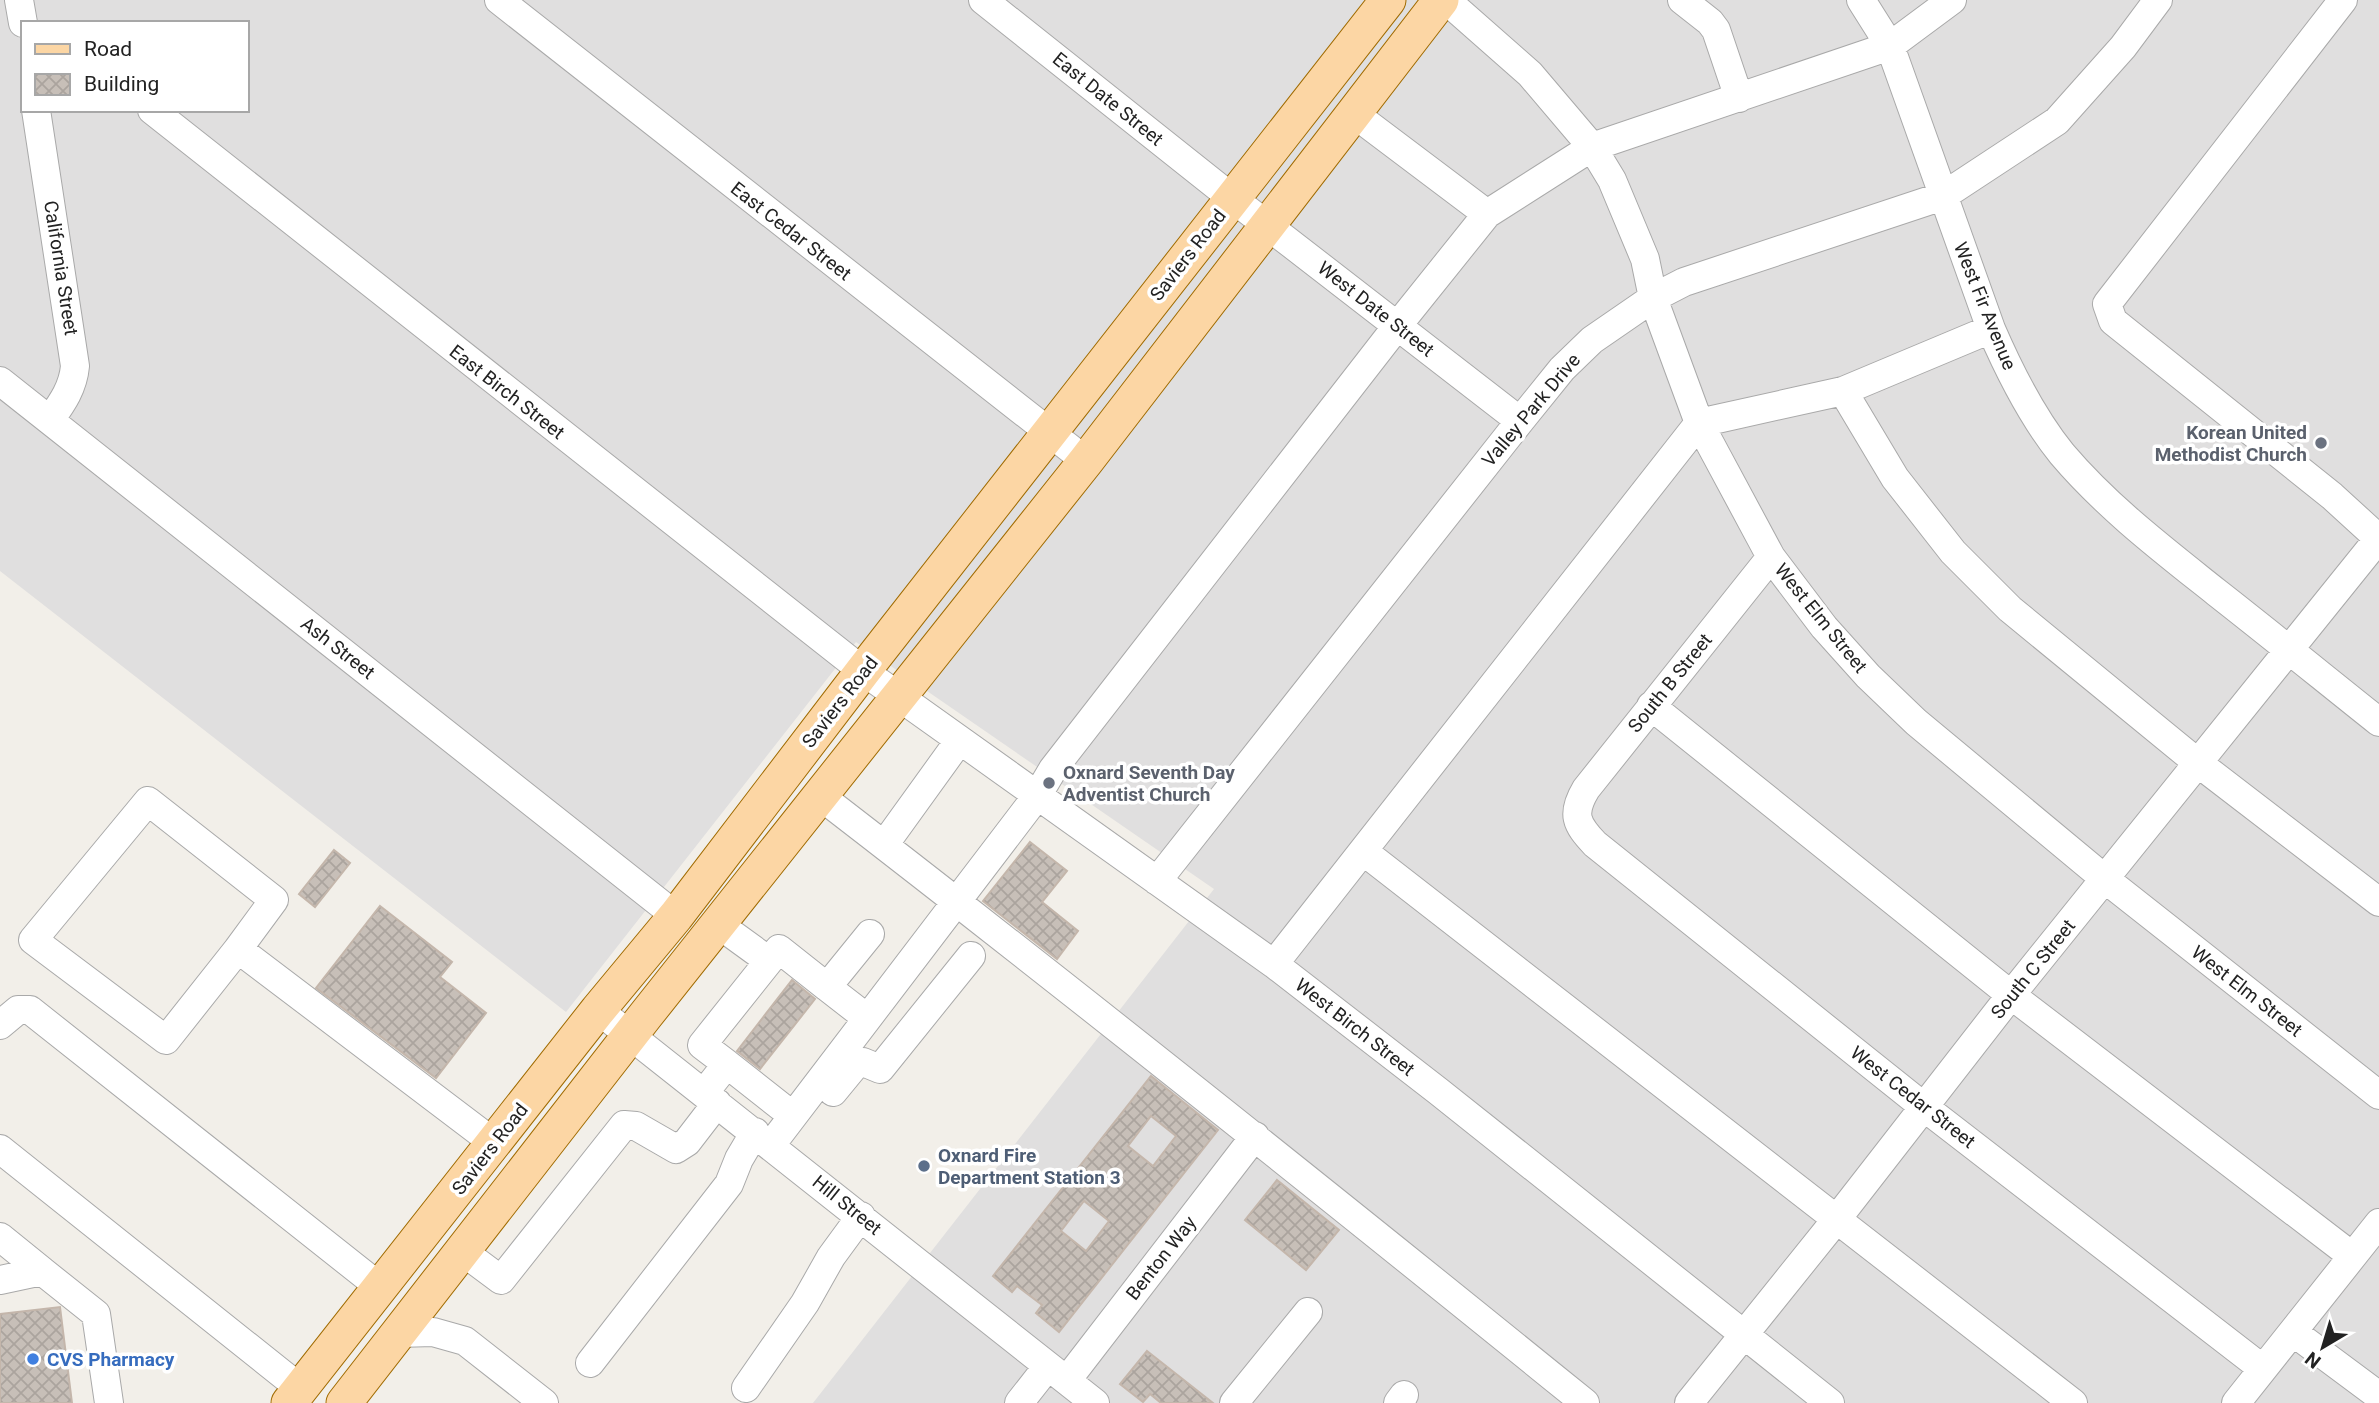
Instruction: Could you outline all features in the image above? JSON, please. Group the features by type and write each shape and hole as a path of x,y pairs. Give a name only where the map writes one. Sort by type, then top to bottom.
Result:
{"main road":[{"name":"Saviers Road","path":"295,1396 598,1010 676,916 863,671 1388,0"},
{"path":"344,1403 896,697 1086,461 1266,224 1444,0"}],"street":[{"path":"19,0 23,21"},
{"name":"East Cedar Street","path":"499,0 1086,461"},
{"name":"East Date Street","path":"983,0 1232,198"},
{"name":"West Elm Street","path":"1444,0 1530,74 1592,147 1612,180 1645,259 1653,298 1699,423 1771,557 1824,627 1868,676 1916,722 2105,879 2379,1095"},
{"path":"1682,0 1716,30 1739,98"},
{"name":"West Fir Avenue","path":"1861,0 1891,46 1991,329 2010,372 2037,419 2061,452 2099,494 2138,530 2379,722"},
{"path":"770,1144 1037,796 1053,769 1487,214 1592,147 1891,46 1952,0"},
{"name":"Valley Park Drive","path":"1157,881 1520,421 1562,369 1592,340 1653,298 1684,282 1943,196 2057,121 2123,47 2158,0"},
{"path":"2343,0 2108,304 2113,321 2332,496 2379,539"},
{"name":"California Street","path":"36,112 75,366 74,380 69,391 50,420"},
{"name":"East Birch Street","path":"155,112 863,671"},
{"path":"1353,113 1487,214"},
{"name":"West Date Street","path":"1232,198 1520,421"},
{"path":"1273,964 1699,423 1843,391 1991,329"},
{"name":"Ash Street","path":"0,381 676,916"},
{"path":"1843,391 1895,478 1952,552 2010,608 2198,763 2379,902"},
{"name":"South C Street","path":"1689,1403 2011,995 2379,539"},
{"name":"South B Street","path":"1576,813 1586,789 1771,557"},
{"name":"West Birch Street","path":"863,671 1273,964 1438,1091 1830,1403"},
{"path":"1651,706 2011,995 2353,1256"},
{"path":"884,845 959,741"},
{"path":"819,795 1255,1136 1585,1403"},
{"path":"148,801 274,900 238,949 166,1040 33,940 148,801"},
{"name":"West Cedar Street","path":"1576,813 1577,822 1595,844 1924,1107 2263,1369"},
{"path":"1363,850 2074,1403"},
{"path":"718,924 769,961"},
{"path":"827,987 870,933"},
{"path":"238,949 494,1143"},
{"path":"793,1116 702,1045 779,949 867,1018"},
{"path":"590,1363 729,1184 739,1159 770,1144 856,1063 863,1062 880,1069 971,956"},
{"path":"0,1025 18,1010 30,1010 382,1288"},
{"name":"Hill Street","path":"598,1010 1095,1403"},
{"path":"462,1251 501,1279 624,1125 636,1126 676,1149 687,1142 727,1064"},
{"name":"Benton Way","path":"1019,1403 1057,1373 1255,1136"},
{"path":"0,1149 295,1396"},
{"path":"746,1388 805,1303 831,1257 861,1216"},
{"path":"2236,1403 2379,1223"},
{"path":"0,1237 96,1314 109,1403"},
{"path":"0,1280 42,1272"},
{"path":"1234,1403 1308,1312"},
{"path":"398,1333 433,1332 465,1341 544,1403"},
{"path":"2293,1332 2379,1396"}],"shaded area":[{"path":"0,0 2379,0 2379,1403 813,1403 1214,889 856,642 566,1012 0,571"}],"building":[{"path":"1030,842 1067,871 1042,902 1078,931 1057,959 983,901"},
{"path":"334,850 350,863 315,907 299,894"},
{"path":"380,906 452,962 440,977 486,1013 436,1078 316,988"},
{"path":"792,980 815,999 760,1069 737,1051"},
{"path":"1151,1076 1218,1130 1059,1332 1036,1313 1042,1305 1017,1286 1012,1292 993,1276","holes":["1151,1116 1176,1136 1153,1166 1128,1146","1084,1201 1109,1221 1086,1251 1061,1231"]},
{"path":"1277,1180 1339,1230 1306,1270 1245,1220"},
{"name":"CVS Pharmacy","path":"60,1307 72,1403 0,1403 0,1314"},
{"path":"1147,1351 1213,1403 1161,1403 1150,1394 1143,1402 1120,1384"}],"place":[{"name":"Korean United Methodist Church","path":"2321,443"},
{"name":"Oxnard Seventh Day Adventist Church","path":"1049,783"},
{"name":"Oxnard Fire Department Station 3","path":"924,1166"},
{"name":"CVS Pharmacy","path":"33,1359"}]}
